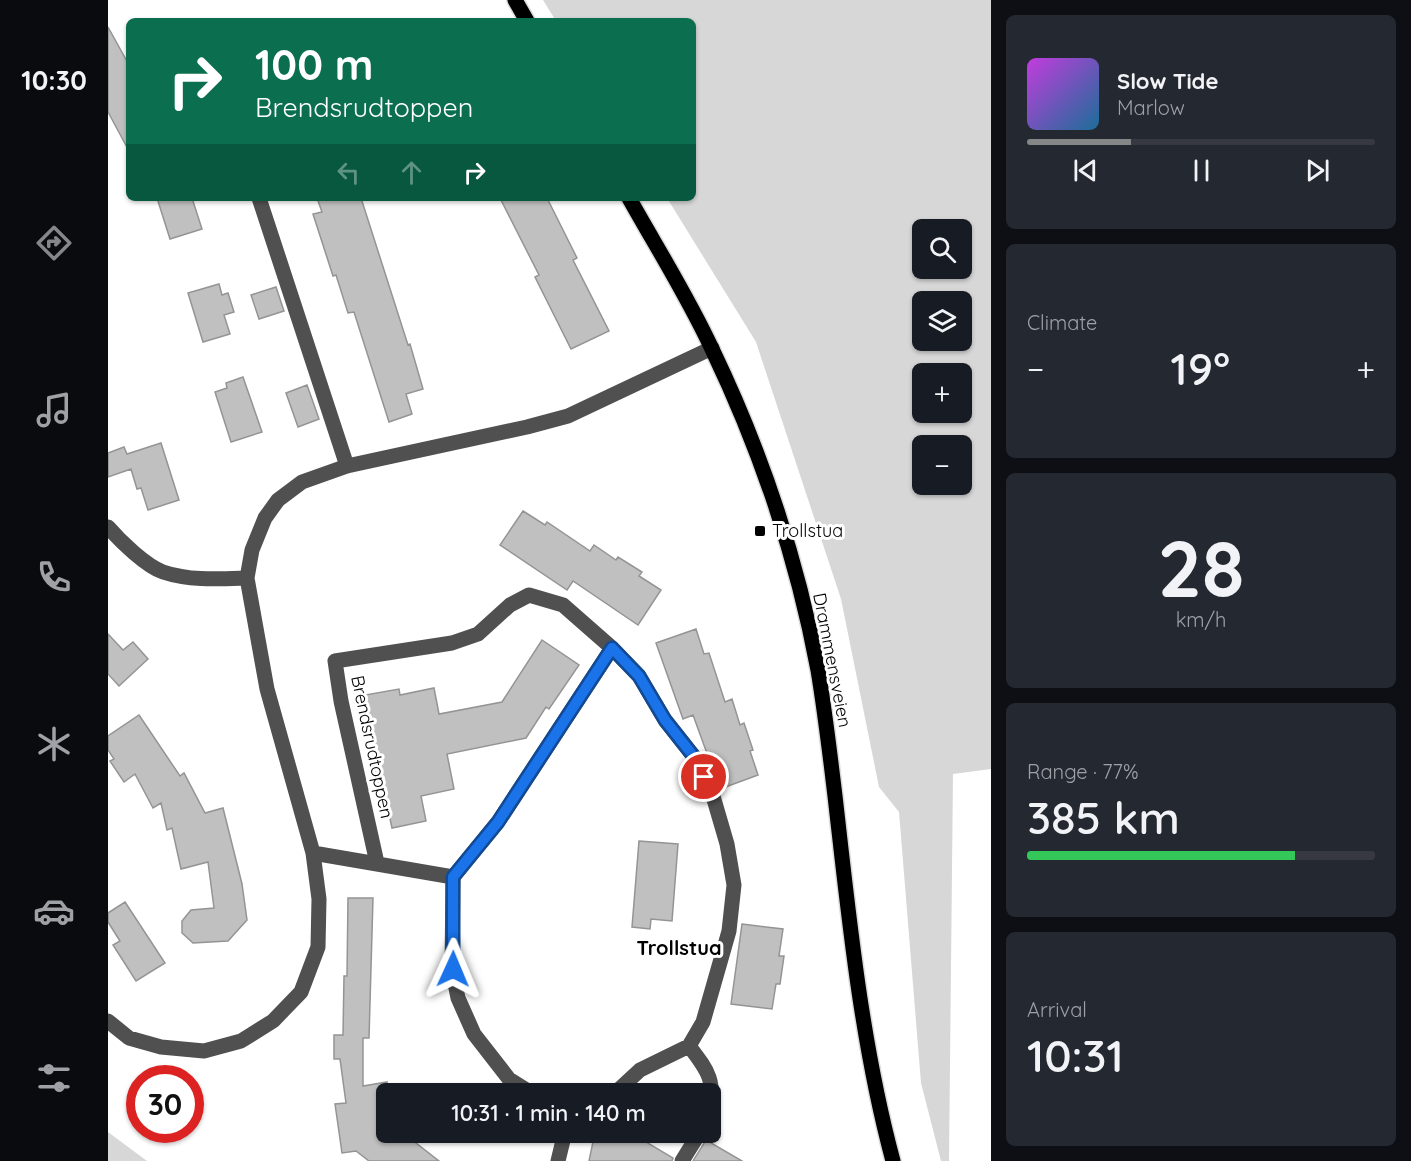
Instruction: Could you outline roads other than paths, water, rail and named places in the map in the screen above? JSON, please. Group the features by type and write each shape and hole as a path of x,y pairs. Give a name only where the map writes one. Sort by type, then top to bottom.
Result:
{"main road":[{"path":"515,0 525,18"},
{"name":"Drammensveien","path":"631,201 712,348 745,421 789,547 818,671 868,1044 893,1161"}],"street":[{"path":"260,201 347,466"},
{"path":"108,1021 129,1038 161,1047 204,1051 241,1041 273,1021 301,992 318,947 319,899 313,853 267,689 247,578 252,550 265,518 279,500 302,482 347,466 568,416 712,348"},
{"path":"108,527 125,545 161,571 202,579 247,578"},
{"name":"Brendsrudtoppen","path":"377,863 341,701 335,661 452,643 478,633 510,605 529,595 563,605 612,648 639,676 665,720 695,758 713,796 727,844 734,885 729,931 703,1022 689,1046"},
{"path":"515,1083 509,1079 474,1035 458,998 453,969 453,877 498,822 612,648"},
{"path":"313,853 453,877"},
{"path":"626,1083 640,1070 689,1046 704,1065 711,1083"},
{"path":"558,1161 562,1143"},
{"path":"682,1161 693,1143"}],"place":[{"name":"Trollstua","path":"760,531"}],"district":[{"name":"Trollstua","path":"679,948"}]}
